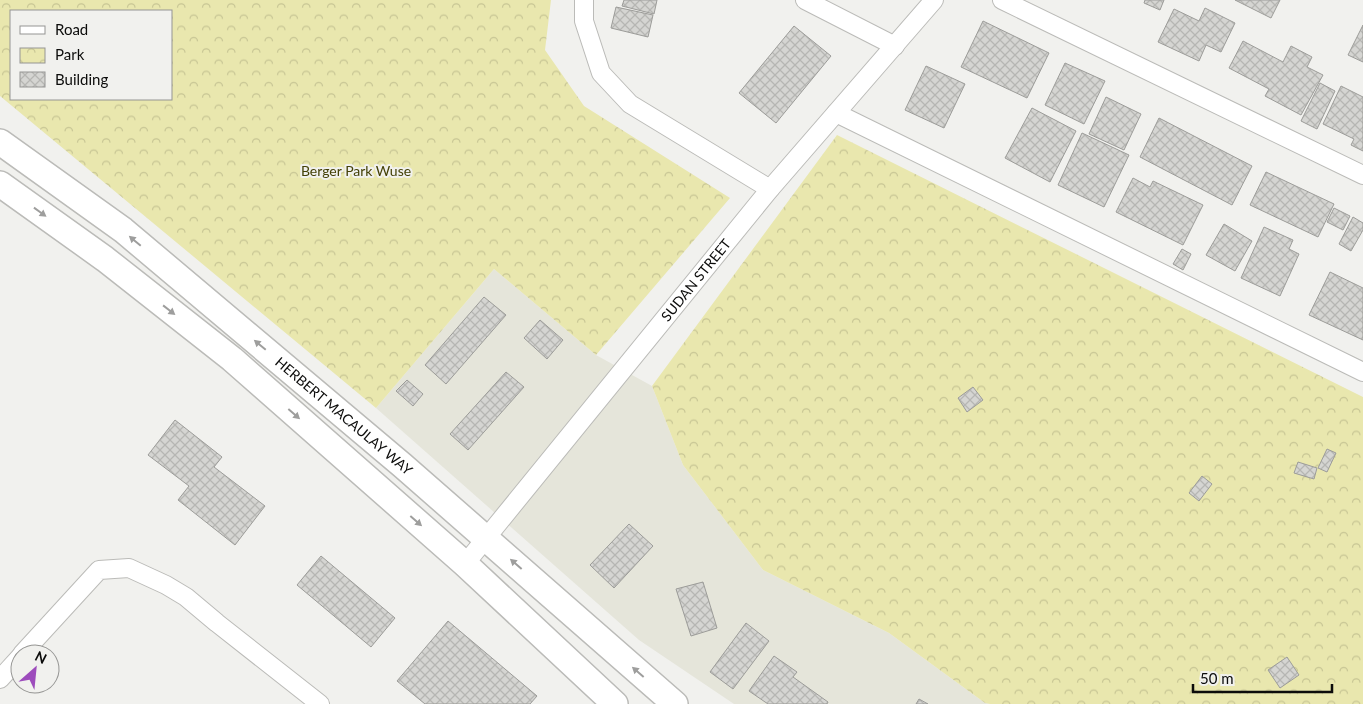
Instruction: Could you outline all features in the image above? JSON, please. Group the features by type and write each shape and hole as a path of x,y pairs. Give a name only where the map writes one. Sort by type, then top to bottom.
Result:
{"main road":[{"name":"HERBERT MACAULAY WAY","path":"0,142 123,230 402,465 675,704"},
{"name":"HERBERT MACAULAY WAY","path":"0,184 105,259 232,358 465,564 615,704"}],"street":[{"path":"584,0 584,21 601,73 630,104 770,189"},
{"path":"805,0 895,46"},
{"name":"SUDAN STREET","path":"465,564 770,189 934,0"},
{"path":"1002,0 1363,175"},
{"path":"836,113 1363,372"},
{"path":"31,644 99,570 129,568 186,596 217,623 320,704"},
{"path":"0,678 10,667"}],"shaded area":[{"path":"494,269 596,355 652,386 683,465 763,570 889,633 985,703 990,704 734,704 639,640 376,408"}],"green space":[{"name":"Berger Park Wuse","path":"0,0 551,0 545,50 584,106 730,198 596,355 494,269 376,408 0,96"},
{"path":"837,135 1363,397 1363,704 985,703 889,633 763,570 683,465 652,386"}],"building":[{"path":"624,0 657,0 654,14 622,6"},
{"path":"1145,0 1164,0 1160,10 1144,3"},
{"path":"1235,0 1280,0 1271,18"},
{"path":"616,7 653,15 648,37 611,28"},
{"path":"1205,8 1235,23 1221,52 1206,45 1199,61 1158,42 1174,9 1199,21"},
{"path":"983,21 1049,53 1027,98 961,67"},
{"path":"1363,25 1363,62 1348,55"},
{"path":"794,26 831,56 776,123 739,93"},
{"path":"1243,41 1283,62 1291,46 1312,57 1307,67 1323,75 1301,115 1265,96 1269,89 1229,68"},
{"path":"1065,63 1105,81 1084,124 1045,105"},
{"path":"926,66 965,84 944,128 905,110"},
{"path":"1320,83 1335,91 1317,129 1301,121"},
{"path":"1341,86 1363,97 1363,151 1351,145 1354,139 1323,124"},
{"path":"1106,97 1141,114 1124,150 1089,134"},
{"path":"1032,108 1076,131 1050,182 1005,158"},
{"path":"1159,118 1252,166 1232,205 1140,157"},
{"path":"1082,133 1129,155 1104,207 1058,185"},
{"path":"1266,172 1334,204 1318,237 1250,205"},
{"path":"1133,178 1150,187 1153,181 1203,205 1183,245 1116,212"},
{"path":"1334,208 1350,216 1343,230 1327,222"},
{"path":"1353,217 1363,223 1363,230 1351,251 1339,244"},
{"path":"1224,224 1252,241 1235,271 1206,255"},
{"path":"1264,227 1293,240 1289,249 1299,254 1280,296 1241,278"},
{"path":"1182,249 1191,254 1183,270 1173,264"},
{"path":"1330,272 1363,288 1363,340 1309,315"},
{"path":"484,297 506,315 446,384 425,365"},
{"path":"540,320 563,340 547,359 524,338"},
{"path":"506,372 524,387 468,450 450,434"},
{"path":"407,380 423,394 413,406 396,391"},
{"path":"973,387 983,400 967,412 958,398"},
{"path":"175,420 222,457 214,467 265,506 235,545 178,500 189,486 148,455"},
{"path":"1327,449 1336,453 1327,472 1318,468"},
{"path":"1298,462 1317,468 1314,479 1294,473"},
{"path":"1202,476 1212,484 1199,501 1189,493"},
{"path":"629,524 653,546 614,588 590,565"},
{"path":"321,556 395,618 371,647 297,585"},
{"path":"703,582 717,628 691,636 676,589"},
{"path":"448,621 537,696 530,704 425,704 397,681"},
{"path":"746,623 769,641 733,689 710,672"},
{"path":"774,656 797,672 793,677 828,702 827,704 768,704 749,691"},
{"path":"1287,657 1299,675 1280,688 1268,670"},
{"path":"919,699 928,704 916,704"}]}
